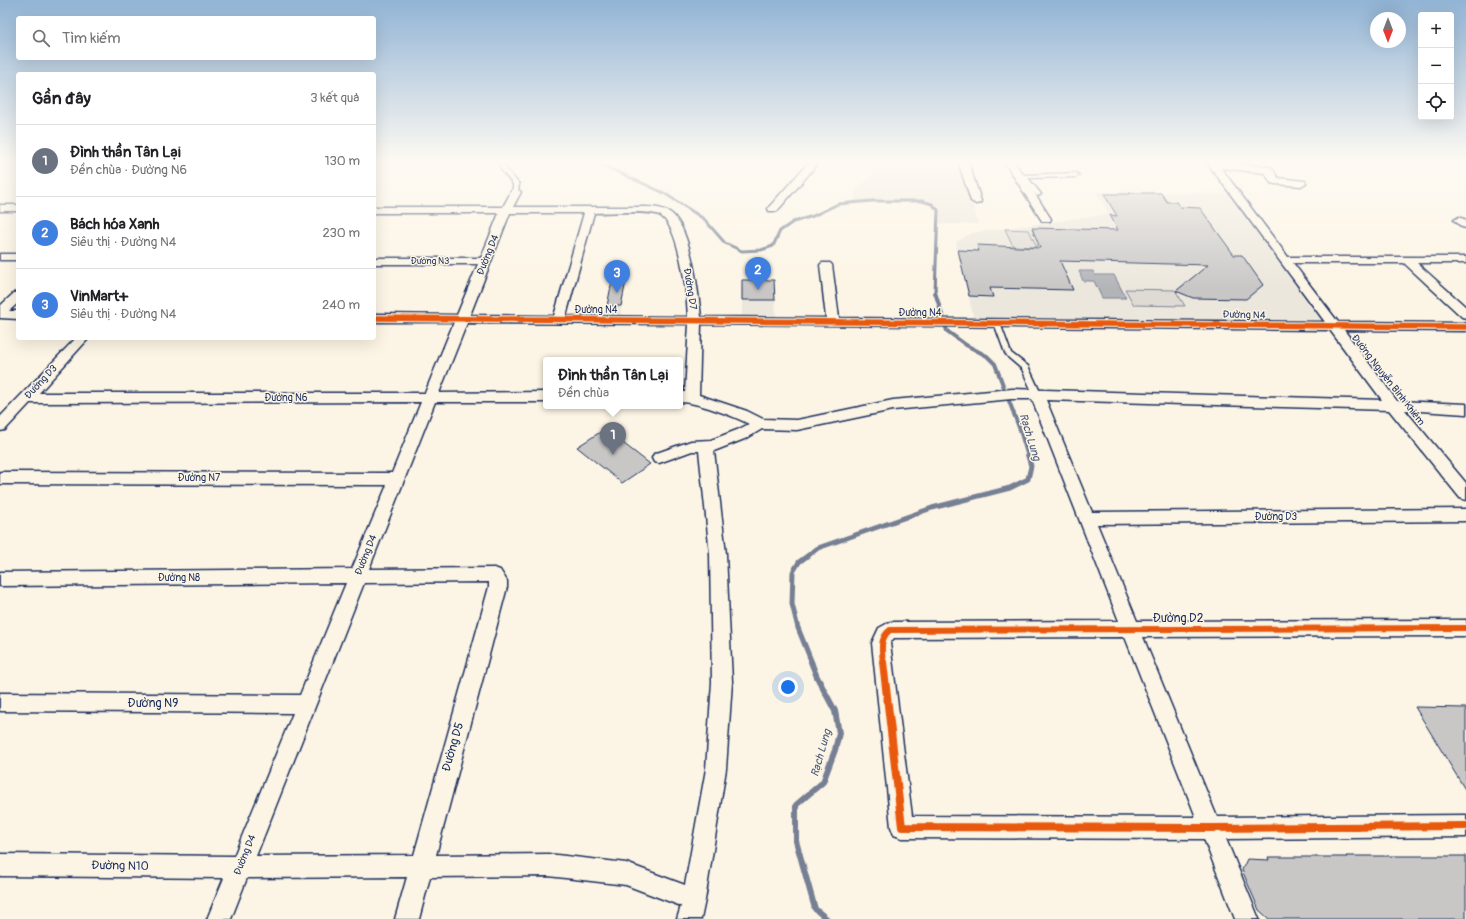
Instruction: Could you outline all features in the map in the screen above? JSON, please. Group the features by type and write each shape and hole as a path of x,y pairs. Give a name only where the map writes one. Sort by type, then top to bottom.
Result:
{"street":[{"name":"Đường D4","path":"219,919 509,204"},
{"path":"773,209 777,204"},
{"path":"1036,204 1046,219"},
{"name":"Đường Nguyễn Bỉnh Khiêm","path":"1243,204 1393,405 1466,494"},
{"path":"0,208 16,208"},
{"path":"376,210 590,210 559,319"},
{"name":"Đường D7","path":"590,210 653,210 662,213 675,223 684,247 695,320 686,397"},
{"path":"0,257 16,257"},
{"path":"1284,260 1466,260"},
{"path":"1407,260 1466,314"},
{"name":"Đường N3","path":"376,261 485,261"},
{"path":"826,266 833,322"},
{"path":"0,314 16,298"},
{"path":"0,314 16,315"},
{"name":"Đường N4","path":"376,318 1466,327"},
{"name":"Đường D3","path":"0,426 81,340"},
{"path":"686,397 742,414 760,424 797,425 894,405 1012,394 1393,405 1466,409"},
{"path":"1037,394 1247,919"},
{"name":"Đường N6","path":"27,398 543,397"},
{"path":"692,910 716,769 722,682 718,554 706,452 707,448 712,445 736,436 760,424"},
{"path":"659,458 691,446 712,445"},
{"name":"Đường N7","path":"0,478 397,479"},
{"name":"Đường D3","path":"1086,518 1466,515"},
{"name":"Đường N8","path":"0,579 494,575"},
{"name":"Đường D5","path":"406,919 498,587 498,581 494,575"},
{"name":"Đường D2","path":"1210,828 902,827 881,643 885,634 890,630 1466,628"},
{"name":"Đường N9","path":"0,702 306,704"},
{"path":"1210,828 1466,826"},
{"name":"Đường N10","path":"0,865 420,867 548,865 626,874 692,910"}],"lane":[{"path":"997,323 1008,353 1010,356 1019,361 1025,368 1037,394"}],"shaded area":[{"path":"932,204 972,204 978,224 937,224 938,210"},
{"path":"1103,204 1240,204 1328,323 974,319 956,242 972,233 1109,214"},
{"path":"1005,229 1029,230 1037,247 1013,246"},
{"path":"1079,271 1093,271 1095,275 1114,275 1126,298 1102,298 1094,281 1083,281"},
{"path":"742,280 774,280 776,318 742,318"},
{"path":"612,281 626,281 620,317 605,317"},
{"path":"1125,289 1175,290 1185,306 1134,305"}],"building":[{"path":"1110,204 1178,204 1180,207 1200,208 1234,255 1242,255 1263,285 1246,299 1193,298 1176,291 1208,265 1060,261 1073,290 990,288 993,297 969,296 958,250 979,251 977,245 1040,248 1032,228 1118,230 1110,215 1117,216"},
{"path":"742,280 774,280 775,300 742,300"},
{"path":"612,281 626,281 621,306 607,306"},
{"path":"605,429 650,464 622,483 577,447"},
{"path":"1415,707 1466,708 1466,791"},
{"path":"1346,856 1466,856 1466,919 1269,919 1259,910 1242,870 1247,859 1269,860 1268,857 1347,857"}],"waterway":[{"name":"Rạch Lung","path":"681,204 704,219 725,243 742,251 761,250 773,246 780,231 793,222 813,216 839,204"},
{"name":"Rạch Lung","path":"932,204 938,210 935,292"},
{"name":"Rạch Lung","path":"935,292 947,331 966,345 987,356 995,364 1020,430 1028,457"},
{"name":"Rạch Lung","path":"812,663 798,628 792,604 793,572 799,562 818,548 932,508 1010,488 1028,479 1031,466 1028,456"},
{"name":"Rạch Lung","path":"811,662 817,677 835,711 839,733 835,750 823,782 796,805 796,841 815,909 827,919"}],"cycle path":[{"path":"376,318 1466,327"},
{"path":"1466,628 890,630 885,634 881,643 902,827 1211,828 1466,826"}],"place":[{"name":"Bách hóa Xanh","path":"758,290"},
{"name":"VinMart+","path":"617,293"},
{"name":"Đình thần Tân Lại","path":"613,455"}]}
